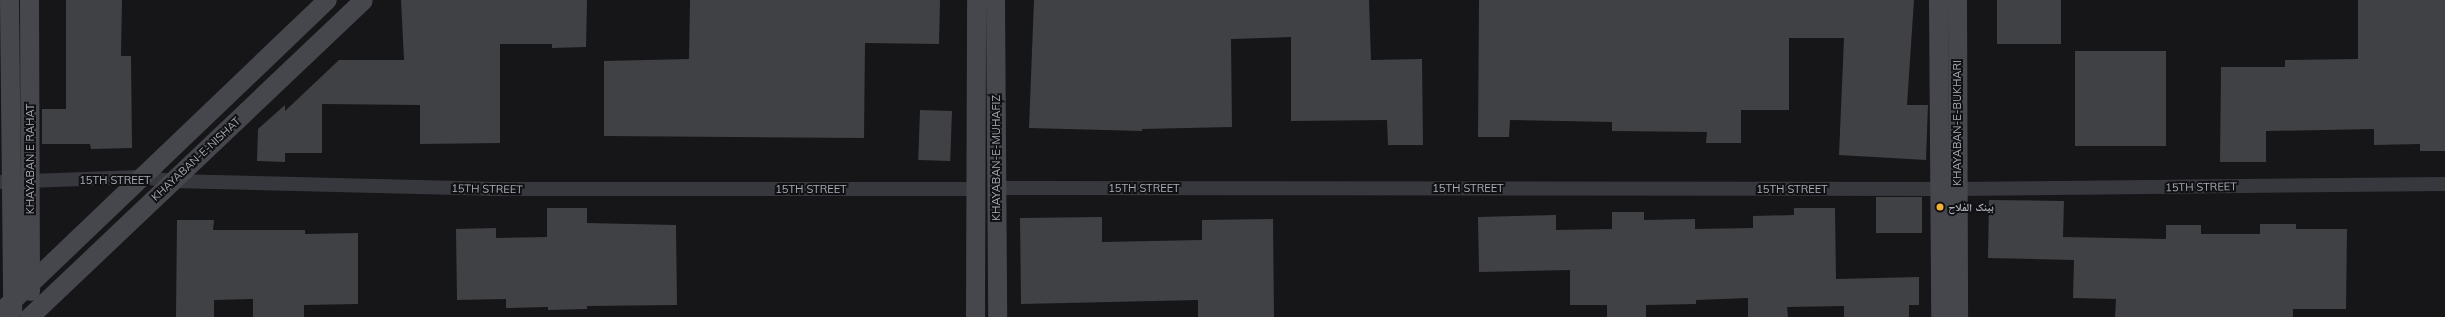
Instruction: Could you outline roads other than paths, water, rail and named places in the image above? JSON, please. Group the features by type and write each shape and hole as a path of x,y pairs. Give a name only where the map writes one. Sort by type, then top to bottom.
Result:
{"street":[{"name":"KHAYABAN E RAHAT","path":"8,310 5,182 9,0"},
{"name":"KHAYABAN E RAHAT","path":"29,0 31,284 29,317"},
{"path":"8,310 31,284 140,178 327,0"},
{"name":"KHAYABAN-E-NISHAT","path":"29,317 363,0"},
{"name":"KHAYABAN-E-MUHAFIZ","path":"975,317 974,189 976,0"},
{"name":"KHAYABAN-E-MUHAFIZ","path":"995,0 997,317"},
{"name":"KHAYABAN-E-BUKHARI","path":"1938,0 1947,189 1958,317"},
{"name":"KHAYABAN-E-BUKHARI","path":"1940,317 1957,0"},
{"name":"15TH STREET","path":"5,182 140,178 172,181 490,189 974,189"},
{"name":"15TH STREET","path":"997,188 1947,189 2445,184"}],"place":[{"name":"بینک الفلاح","path":"1940,207"}]}
